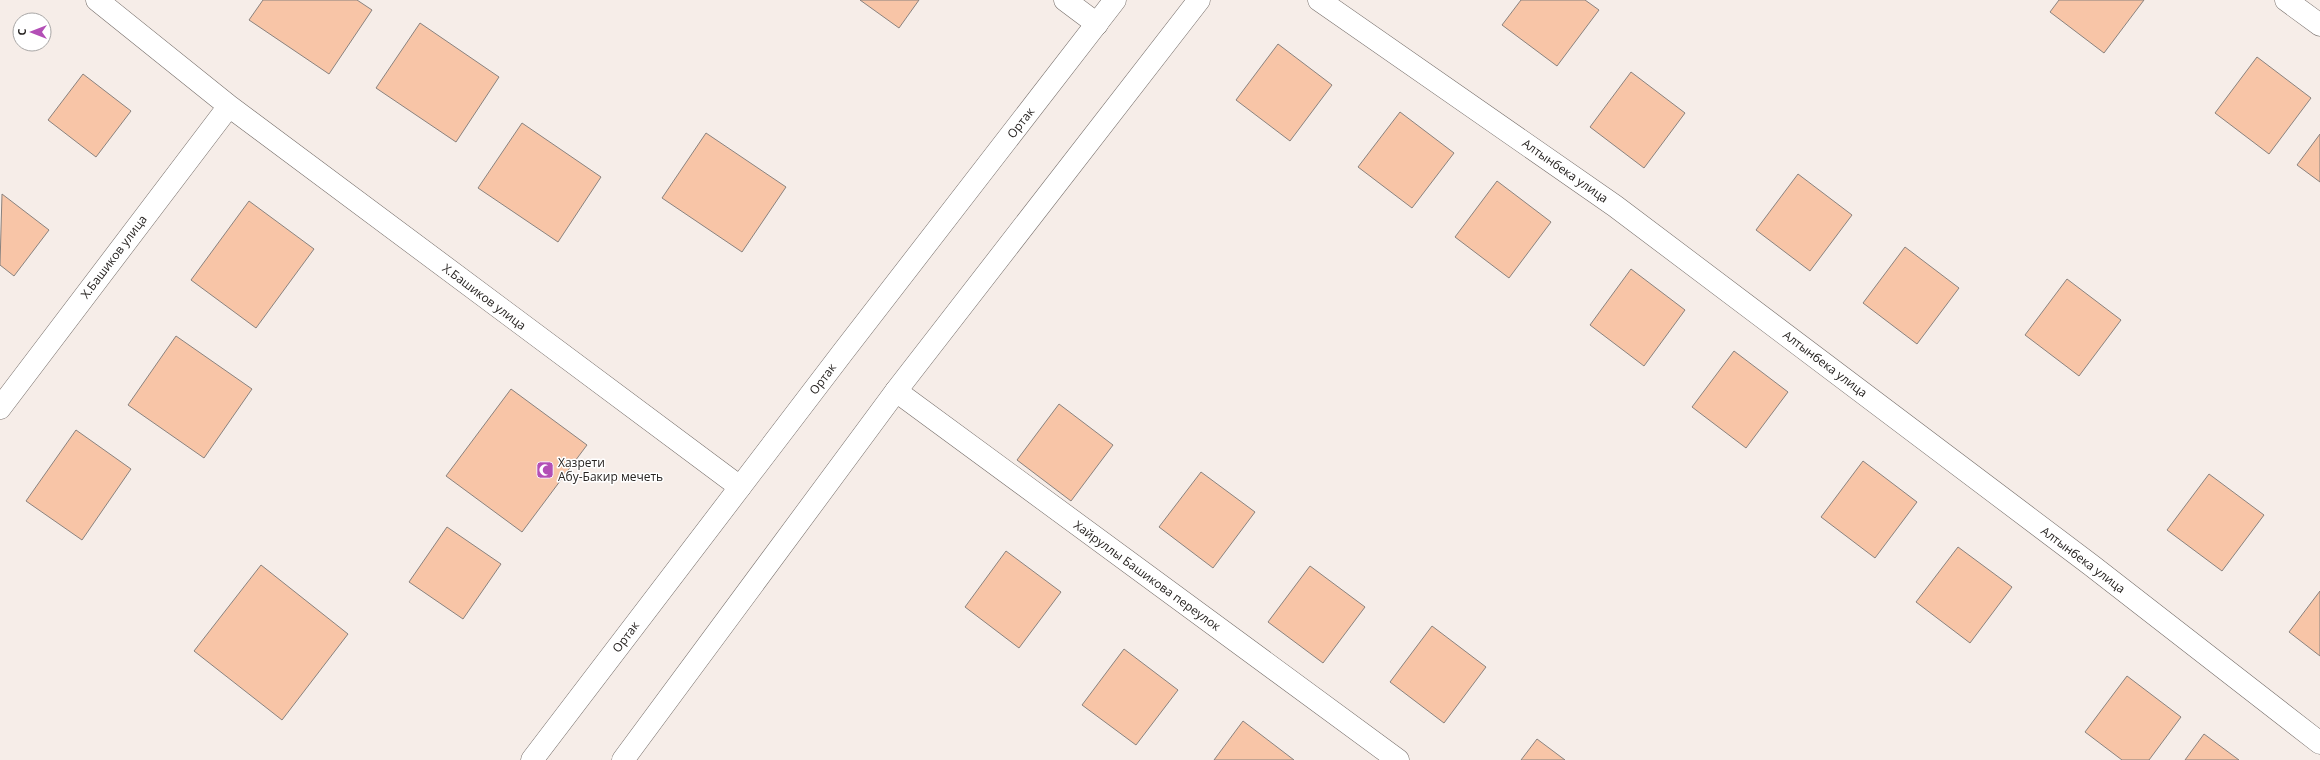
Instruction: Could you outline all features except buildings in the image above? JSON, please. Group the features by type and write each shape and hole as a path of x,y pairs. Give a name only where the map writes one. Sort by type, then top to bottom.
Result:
{"street":[{"name":"Х.Башиков улица","path":"97,0 229,106 740,487"},
{"path":"1065,0 1097,24"},
{"name":"Ортак","path":"532,760 1115,0"},
{"path":"622,760 896,391 1199,0"},
{"name":"Алтынбека улица","path":"1319,0 1615,206 2092,565 2320,743"},
{"path":"2286,0 2320,26"},
{"name":"Х.Башиков улица","path":"0,408 229,106"},
{"name":"Хайруллы Башикова переулок","path":"896,391 1398,760"}],"place":[{"name":"Хазрети Абу-Бакир мечеть","path":"545,470"}]}
